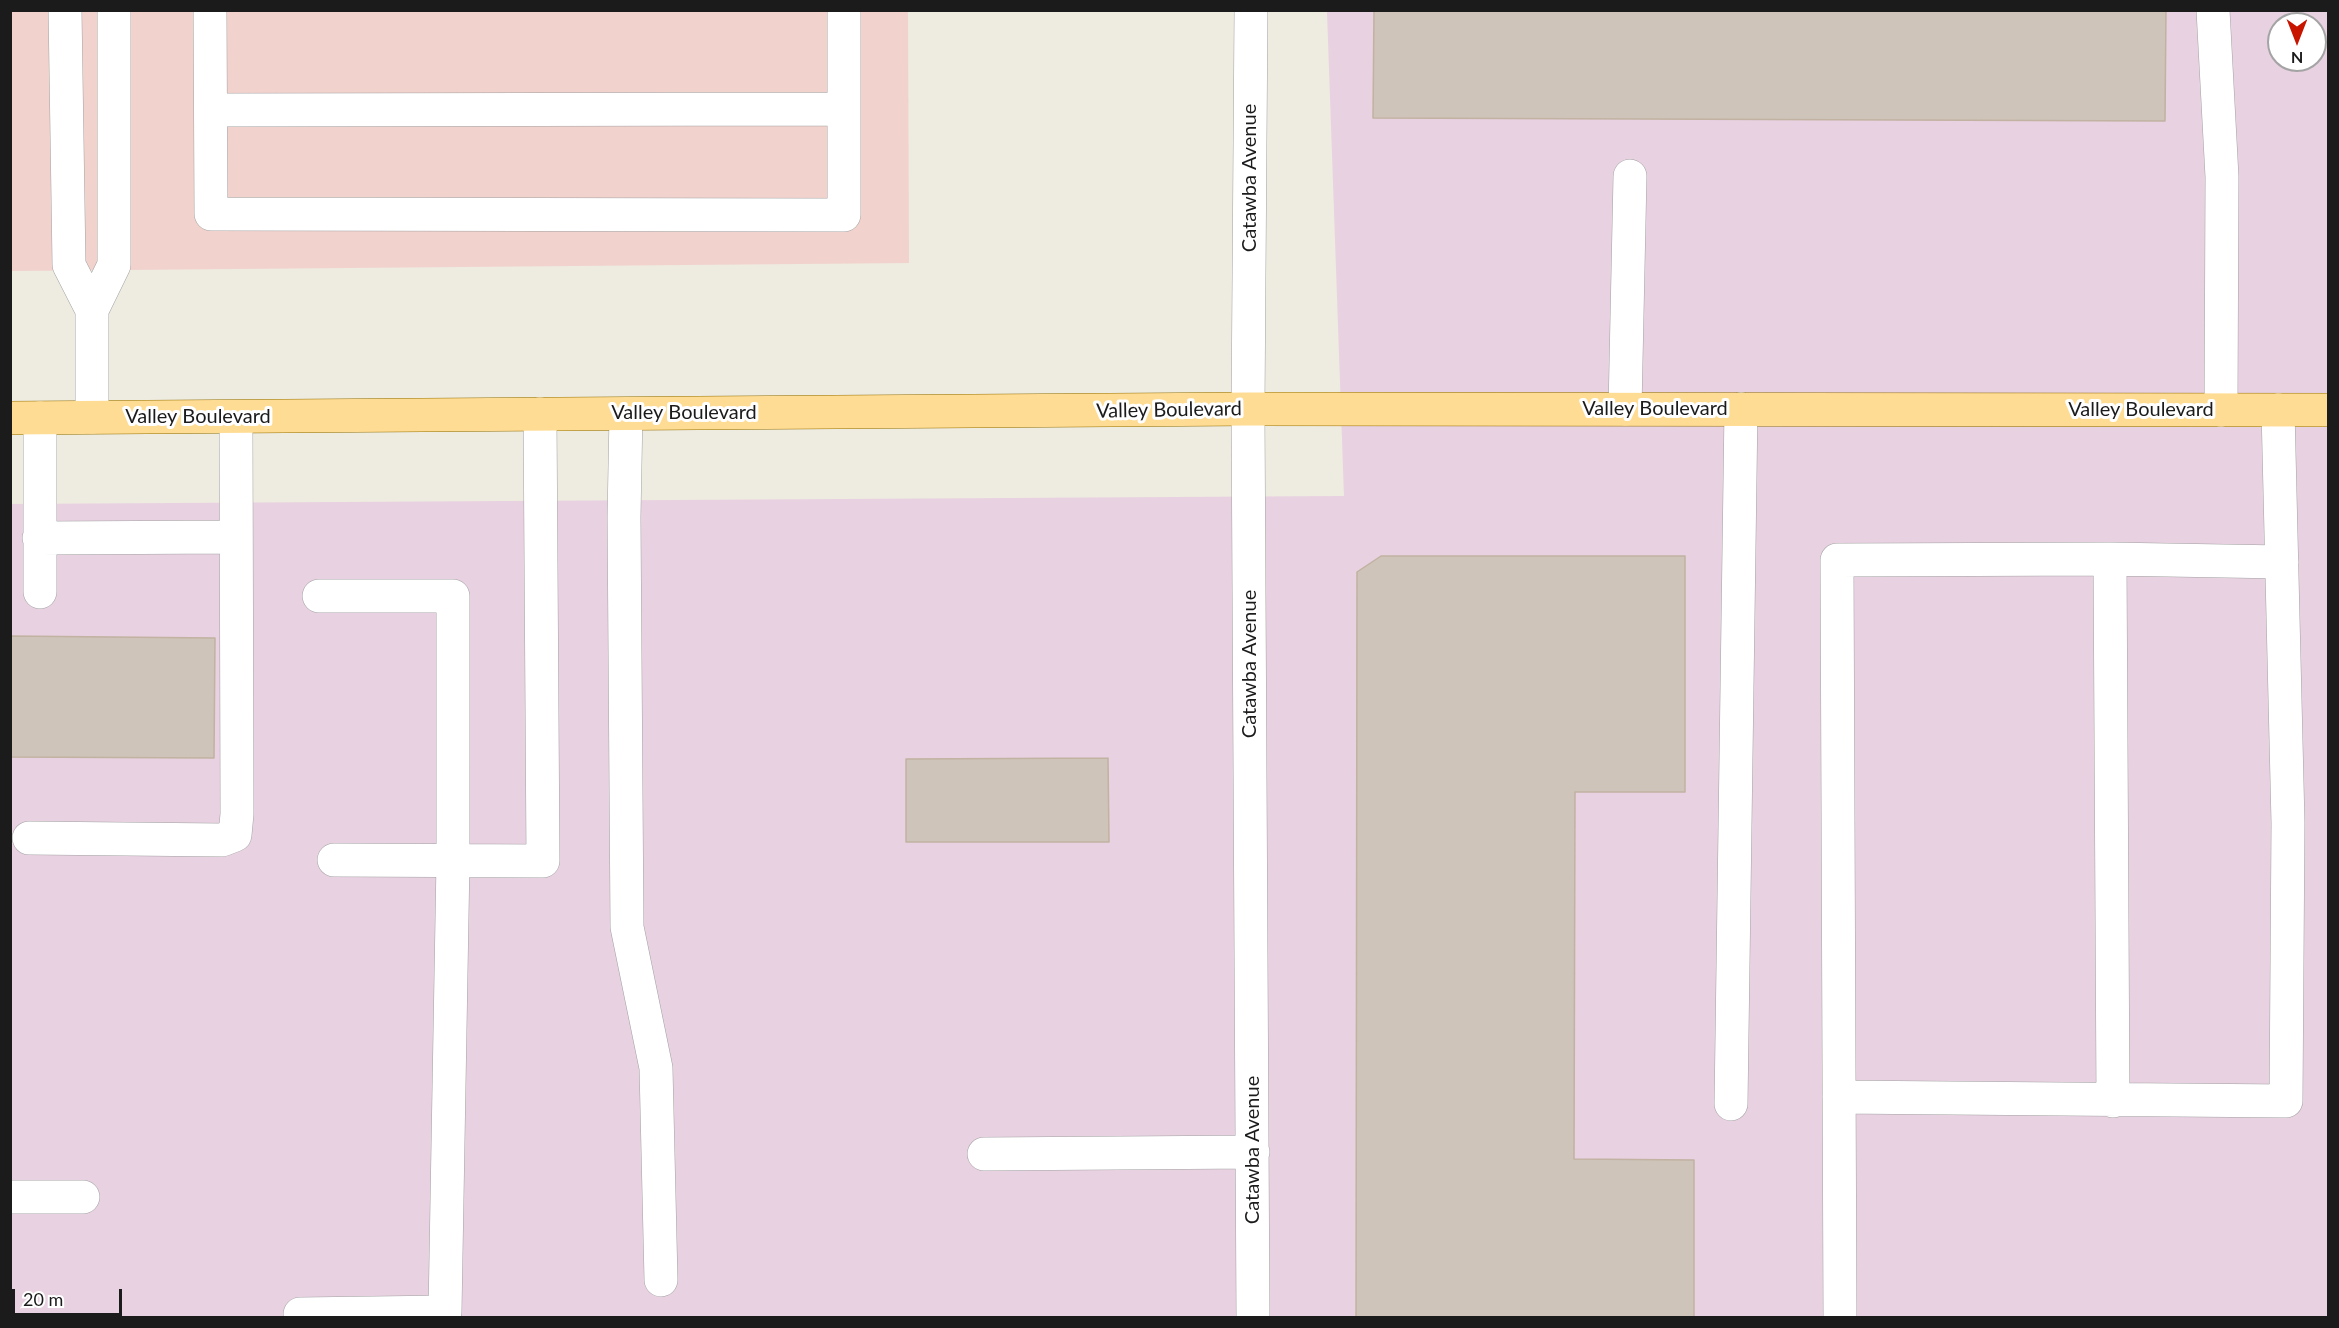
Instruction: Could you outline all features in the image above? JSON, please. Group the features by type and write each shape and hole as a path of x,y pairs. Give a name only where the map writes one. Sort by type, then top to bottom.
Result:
{"main road":[{"name":"Valley Boulevard","path":"25,418 1248,409 2328,410"}],"street":[{"path":"65,10 69,264 92,310"},
{"path":"92,417 92,310 114,264 114,10"},
{"path":"210,10 211,214 844,215 844,10"},
{"name":"Catawba Avenue","path":"1251,10 1248,409 1253,1317"},
{"path":"2213,10 2222,177 2221,410"},
{"path":"211,110 844,109"},
{"path":"1625,410 1629,176"},
{"path":"1731,1104 1742,410"},
{"path":"1839,1097 2286,1101 2288,824 2278,410"},
{"path":"334,860 543,861 540,414"},
{"path":"626,414 624,528 627,927 656,1068 661,1280"},
{"path":"29,838 222,840 235,835 237,814 236,417"},
{"path":"25,418 39,538 40,592"},
{"path":"39,538 236,537"},
{"path":"1840,1317 1837,560 2110,559 2282,562"},
{"path":"2110,559 2113,1101"},
{"path":"300,1314 445,1312 453,861 453,596 319,596"},
{"path":"984,1154 1252,1152"},
{"path":"10,1197 83,1197"}],"shaded area":[{"path":"10,11 908,11 909,263 11,271"},
{"path":"1327,11 2328,11 2328,1317 11,1317 10,504 1344,496"}],"building":[{"path":"1374,10 2166,10 2165,121 1373,118"},
{"path":"1381,556 1685,556 1685,792 1575,792 1574,1159 1694,1160 1694,1318 1356,1318 1357,572"},
{"path":"10,636 215,638 214,758 10,757"},
{"path":"1108,758 1109,842 906,842 906,759"}]}
